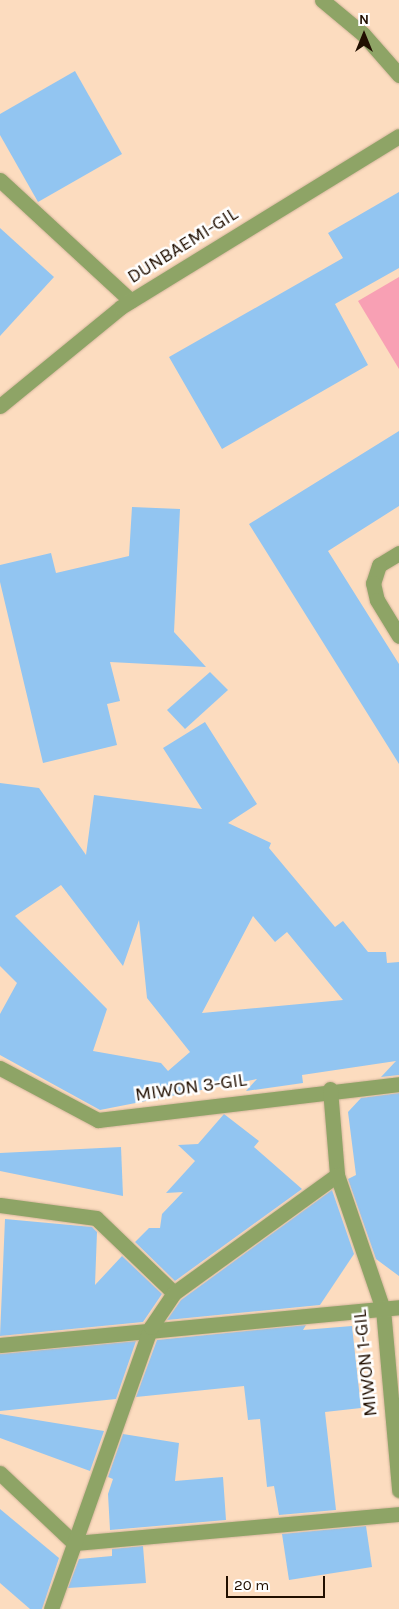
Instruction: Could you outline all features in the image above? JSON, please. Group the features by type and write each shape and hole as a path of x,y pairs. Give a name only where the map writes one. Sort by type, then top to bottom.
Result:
{"lane":[{"path":"322,0 363,34 399,75"},
{"name":"DUNBAEMI-GIL","path":"0,406 131,301 399,136"},
{"path":"0,180 131,301"},
{"path":"399,553 379,565 373,583 377,600 399,636"},
{"name":"MIWON 3-GIL","path":"0,1068 98,1120 330,1089 399,1084"},
{"name":"MIWON 1-GIL","path":"330,1089 337,1175 383,1309 399,1490"},
{"path":"51,1609 151,1327 174,1293 337,1175"},
{"path":"0,1205 96,1218 174,1293"},
{"path":"0,1345 151,1327 399,1307"},
{"path":"0,1473 74,1542 399,1514"}],"shaded area":[{"path":"399,277 399,369 358,301"}],"building":[{"path":"75,71 122,154 38,202 0,135 0,114"},
{"path":"399,192 399,268 335,304 368,365 222,449 169,357 343,258 328,233"},
{"path":"0,228 54,277 0,336"},
{"path":"399,431 399,506 328,551 399,664 399,764 249,524"},
{"path":"132,507 180,509 174,632 206,667 110,662 120,701 107,704 117,745 43,763 0,582 0,565 51,553 56,573 129,556"},
{"path":"210,672 228,690 185,729 167,710"},
{"path":"205,722 257,804 228,823 271,843 269,848 335,927 343,921 368,952 386,952 387,963 399,962 399,1075 381,1077 396,1061 302,1075 303,1083 246,1091 257,1079 100,1110 0,1055 0,1014 17,983 0,966 0,783 39,788 86,855 94,795 202,809 163,748","holes":["61,885 123,966 139,920 147,998 190,1052 168,1071 161,1063 93,1051 107,1009 15,916","253,916 275,942 287,932 343,1000 202,1013"]},
{"path":"399,1093 399,1276 376,1259 348,1179 356,1175 348,1112 361,1098"},
{"path":"224,1114 259,1141 254,1147 302,1189 175,1281 135,1242 149,1228 160,1228 162,1214 183,1192 166,1193 195,1161 178,1145 198,1144"},
{"path":"121,1147 123,1196 0,1171 0,1153"},
{"path":"332,1190 354,1254 320,1305 167,1320 181,1300"},
{"path":"5,1219 92,1227 97,1232 95,1285 122,1256 162,1294 143,1322 0,1336"},
{"path":"306,1325 303,1330 352,1326 361,1408 325,1412 336,1510 279,1515 274,1486 267,1487 260,1419 248,1420 244,1386 136,1397 157,1340"},
{"path":"136,1341 116,1399 0,1411 0,1354"},
{"path":"0,1414 104,1431 90,1471 0,1438"},
{"path":"123,1434 179,1443 175,1481 223,1477 226,1520 110,1530 108,1494 113,1479 108,1477"},
{"path":"0,1509 59,1558 42,1609 30,1609 0,1583"},
{"path":"366,1526 372,1567 289,1580 282,1534"},
{"path":"143,1546 146,1583 68,1588 79,1559 112,1556 112,1549"}]}
